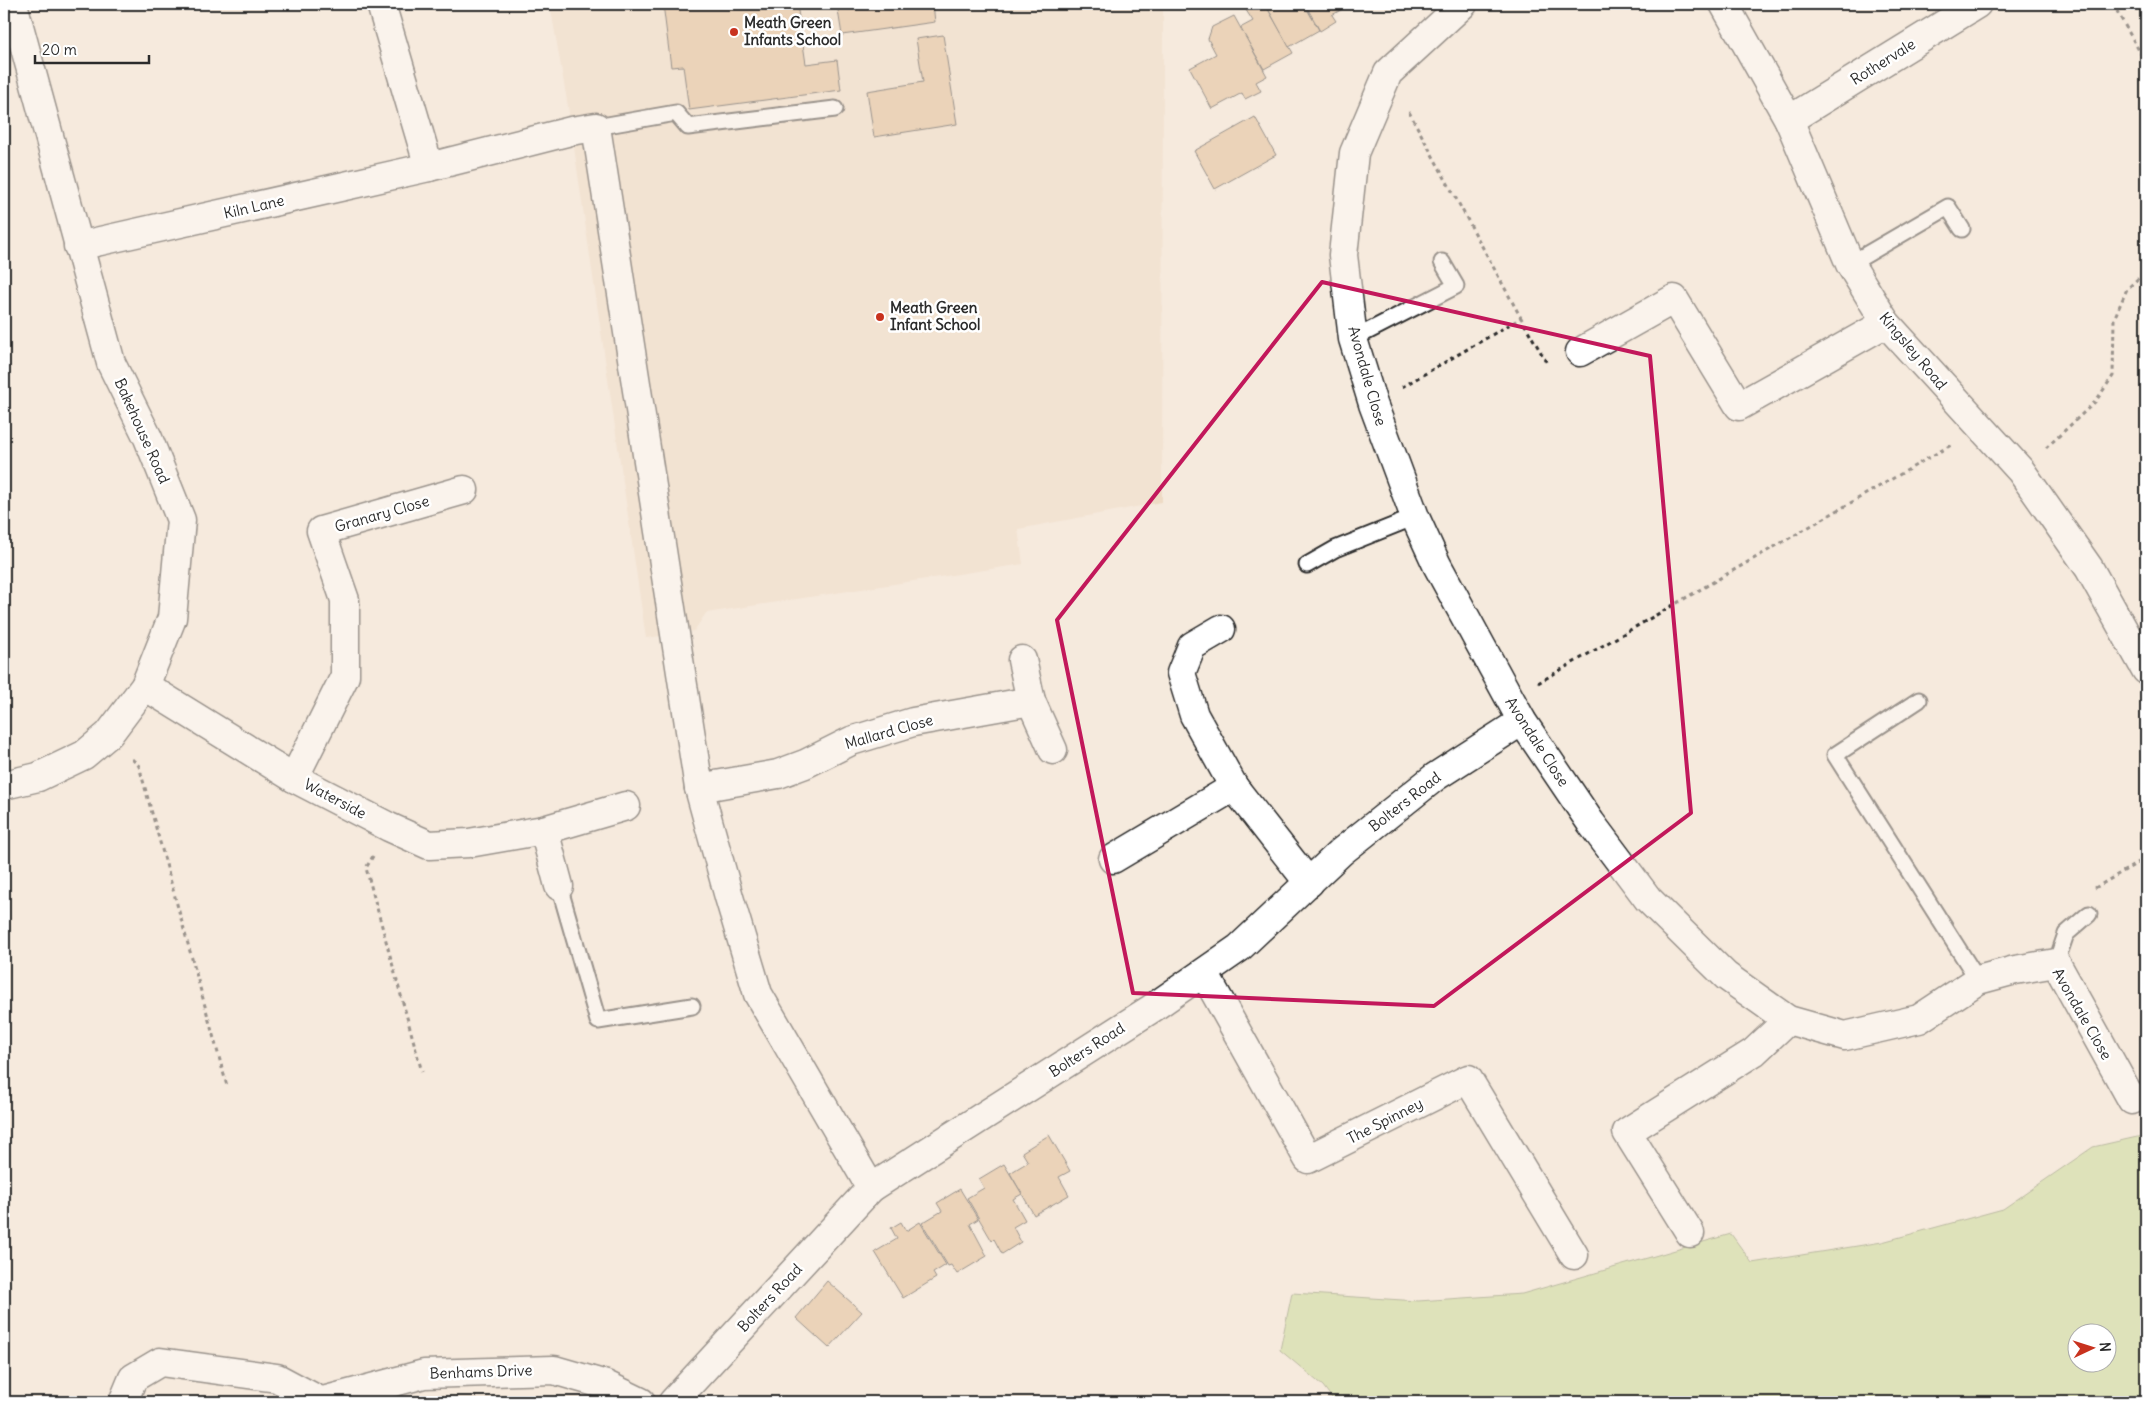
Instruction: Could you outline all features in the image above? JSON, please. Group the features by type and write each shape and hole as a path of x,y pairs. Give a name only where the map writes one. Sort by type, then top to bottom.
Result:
{"street":[{"name":"Bakehouse Road","path":"4,785 38,777 84,755 109,734 145,686 172,618 181,520 148,438 111,362 12,4"},
{"path":"381,4 429,167"},
{"name":"Avondale Close","path":"1462,4 1388,74 1354,153 1343,255 1353,339 1373,404 1415,517 1437,565 1516,710 1591,824 1648,899 1726,976 1788,1020 1845,1036 1919,1019 1978,980 2015,970 2056,963 2132,1100"},
{"name":"Kingsley Road","path":"1724,4 1789,120 1850,264 1886,323 1934,379 1982,427 2022,471 2137,635 2146,670"},
{"name":"Rothervale","path":"1789,120 1976,4"},
{"name":"Kiln Lane","path":"78,246 429,167 583,129"},
{"path":"583,129 700,788 729,897 758,994 871,1188"},
{"path":"1580,352 1674,299 1739,406 1886,323"},
{"name":"Granary Close","path":"294,778 345,676 345,600 321,531 464,490"},
{"path":"1222,629 1192,646 1181,673 1194,715 1234,787 1309,883"},
{"path":"1022,660 1031,701 1053,750"},
{"name":"Waterside","path":"145,686 294,778 389,827 429,844 468,843 544,830 626,806"},
{"name":"Mallard Close","path":"700,788 778,774 805,764 851,741 912,722 1031,701"},
{"name":"Bolters Road","path":"673,1402 871,1188 1151,1009 1239,948 1341,852 1516,710"},
{"path":"1112,859 1234,787"},
{"path":"544,830 559,886"},
{"name":"The Spinney","path":"1204,973 1308,1159 1468,1079 1574,1255"},
{"path":"1690,1233 1627,1132 1754,1052 1788,1020"},
{"path":"123,1402 133,1378 160,1362 278,1378 319,1402"},
{"name":"Benhams Drive","path":"319,1402 424,1374 554,1370 606,1385 641,1402"}],"lane":[{"path":"583,129 676,113 688,127 835,108"},
{"path":"1850,264 1948,207 1962,229"},
{"path":"1353,339 1456,286 1442,262"},
{"path":"1307,565 1334,549 1415,517"},
{"path":"1919,700 1835,754 1978,980"},
{"path":"559,886 598,1020 692,1006"},
{"path":"2056,963 2066,934 2089,914"}],"path":[{"path":"2113,4 2146,63"},
{"path":"1388,74 1550,369 1580,352"},
{"path":"2022,471 2095,402 2112,376 2114,320 2127,289 2146,271"},
{"path":"1373,404 1521,318"},
{"path":"1516,710 1982,427"},
{"path":"109,734 139,766 227,1086"},
{"path":"389,827 366,868 422,1072"},
{"path":"2089,914 2079,898 2146,858"}],"highlighted area":[{"path":"1322,282 1650,356 1691,813 1434,1006 1133,993 1057,620"}],"shaded area":[{"name":"Meath Green Infant School","path":"550,4 1163,4 1162,502 1018,529 1023,564 706,613 694,631 646,638 568,106"}],"green space":[{"path":"2146,1135 2146,1402 1335,1402 1323,1386 1280,1350 1292,1293 1418,1301 1522,1294 1731,1234 1752,1263 1882,1242 2003,1209 2093,1147"}],"building":[{"name":"Meath Green Infants School","path":"663,4 797,4 806,64 837,60 841,90 689,110 683,66 671,67"},
{"path":"837,4 933,4 935,22 842,35"},
{"path":"1242,4 1265,4 1293,53 1264,69 1240,28 1253,21"},
{"path":"1304,4 1319,30 1289,47 1266,5"},
{"path":"1305,4 1344,4 1346,7 1332,15 1336,21 1320,31"},
{"path":"1234,16 1267,76 1256,82 1261,91 1245,99 1242,93 1212,109 1190,68 1216,54 1208,39 1212,27"},
{"path":"943,35 957,124 874,137 867,91 923,82 916,39"},
{"path":"1255,117 1276,155 1215,189 1194,151"},
{"path":"1049,1135 1070,1171 1059,1177 1069,1195 1034,1215 1010,1173 1028,1162 1022,1152"},
{"path":"1004,1164 1022,1194 1013,1199 1025,1220 1013,1227 1021,1242 1002,1254 994,1239 992,1241 967,1198 984,1188 979,1179"},
{"path":"960,1189 978,1219 970,1224 987,1256 957,1274 951,1265 948,1266 922,1223 942,1211 937,1203"},
{"path":"901,1222 906,1231 920,1222 946,1265 933,1273 936,1278 903,1298 875,1252 897,1239 891,1228"},
{"path":"827,1281 862,1312 829,1348 796,1318"}],"place":[{"name":"Meath Green Infants School","path":"734,32"},
{"name":"Meath Green Infant School","path":"880,317"}]}
